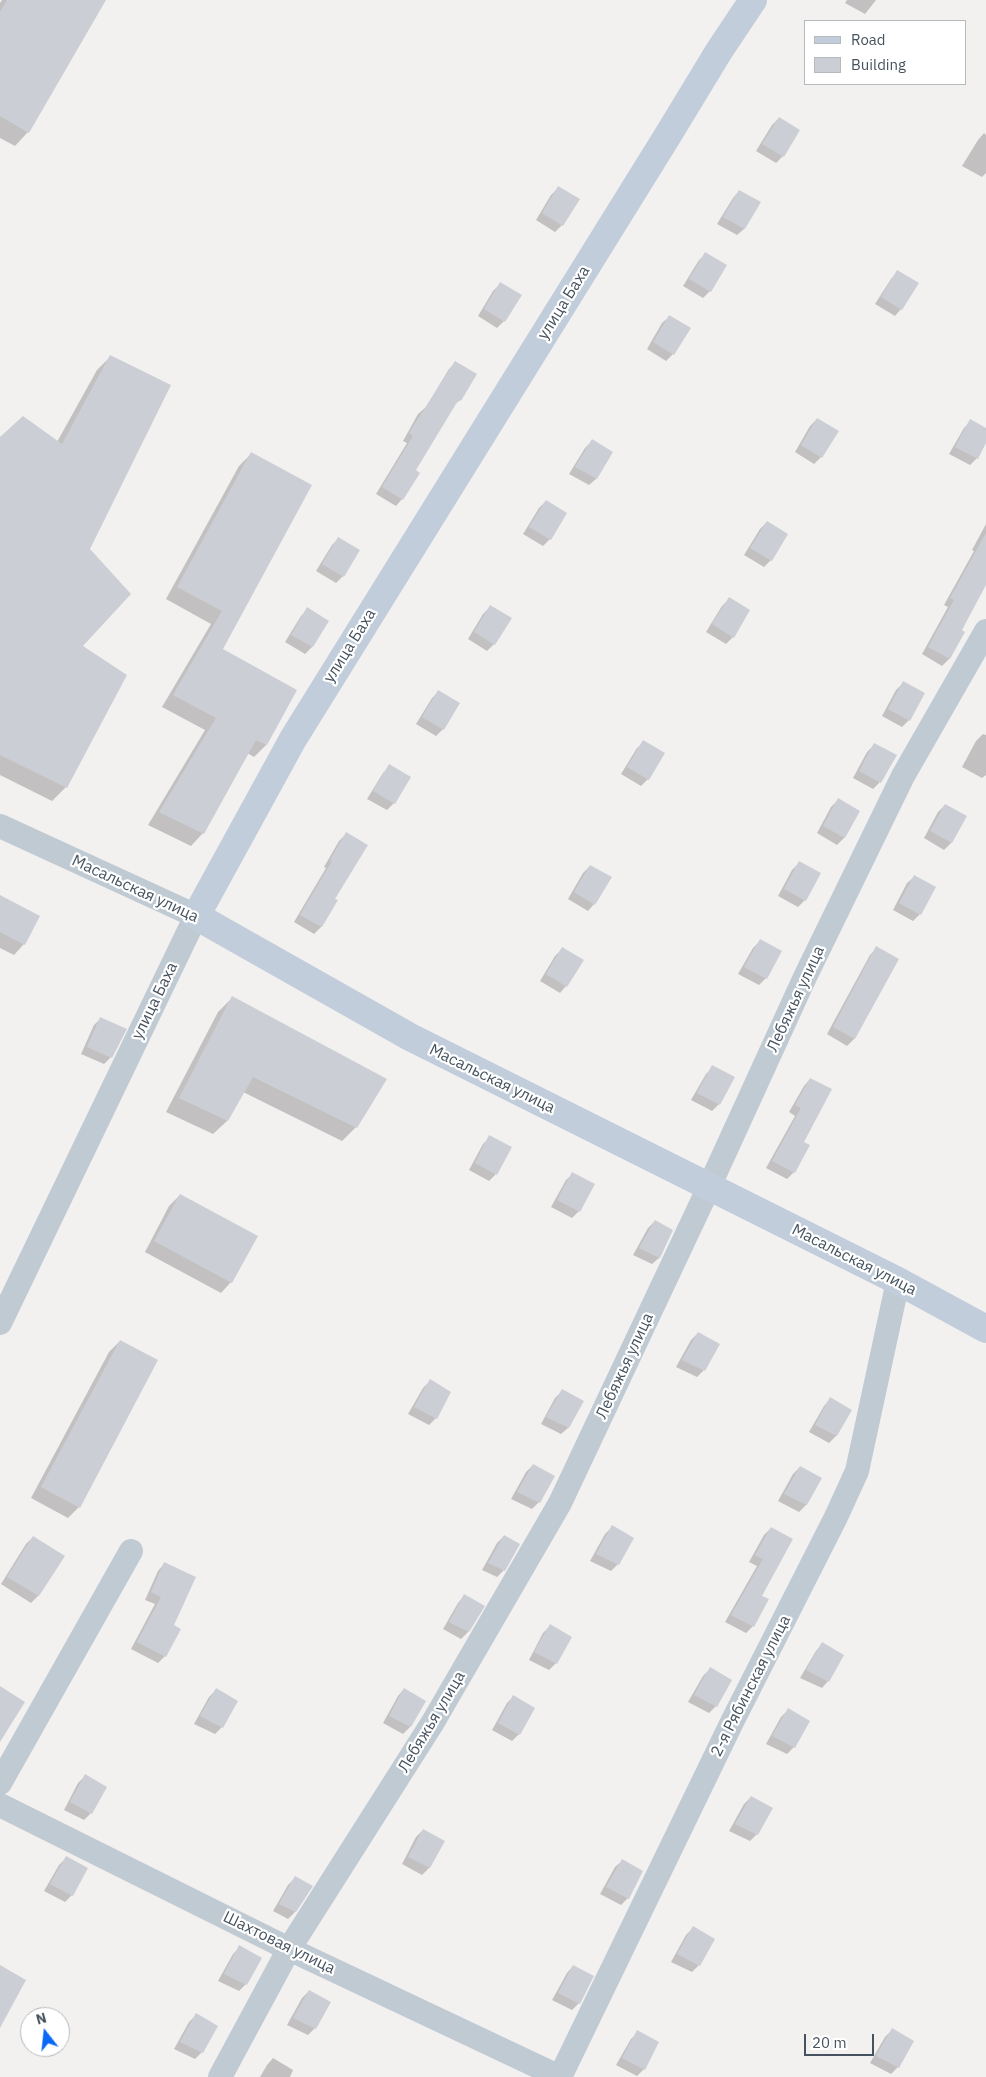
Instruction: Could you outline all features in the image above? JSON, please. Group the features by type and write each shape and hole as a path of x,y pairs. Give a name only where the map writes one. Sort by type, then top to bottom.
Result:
{"street":[{"name":"улица Баха","path":"0,1323 196,916 293,739 719,51 754,0"},
{"name":"Лебяжья улица","path":"220,2077 289,1949 433,1722 560,1503 709,1187 805,977 899,785 986,632"},
{"name":"Масальская улица","path":"0,826 196,916 410,1037 898,1281 986,1329"},
{"name":"2-я Рябинская улица","path":"560,2077 732,1722 836,1518 857,1471 898,1281"},
{"path":"0,1783 131,1551"},
{"name":"Шахтовая улица","path":"0,1805 289,1949 560,2077"}],"building":[{"path":"7,0 106,0 29,133 0,116 0,12"},
{"path":"779,117 800,130 784,157 762,144"},
{"path":"558,186 580,199 563,226 542,213"},
{"path":"739,190 761,202 745,229 723,217"},
{"path":"705,252 727,265 711,292 689,279"},
{"path":"897,270 919,283 902,310 881,297"},
{"path":"500,282 522,295 505,322 484,309"},
{"path":"669,315 691,328 674,355 653,342"},
{"path":"110,355 171,385 90,549 131,594 83,646 127,675 67,788 0,755 0,437 23,416 62,444"},
{"path":"455,361 477,374 461,401 459,399 416,470 420,473 403,500 382,487 413,436 409,433"},
{"path":"817,418 839,431 822,458 801,445"},
{"path":"970,419 986,428 986,443 978,459 955,447"},
{"path":"592,439 613,452 597,479 575,467"},
{"path":"251,452 312,485 223,649 297,690 267,745 256,740 204,834 159,812 216,718 173,695 222,611 177,587"},
{"path":"546,500 567,513 551,540 529,527"},
{"path":"767,521 788,534 772,561 750,548"},
{"path":"986,533 986,585 962,630 965,632 950,659 928,647 954,600 950,598"},
{"path":"338,537 360,550 344,577 322,564"},
{"path":"729,597 750,610 734,638 712,624"},
{"path":"490,605 512,618 495,645 474,632"},
{"path":"307,607 329,621 313,647 291,635"},
{"path":"903,681 925,693 910,721 888,709"},
{"path":"438,690 460,703 444,730 422,717"},
{"path":"643,740 665,753 649,780 627,767"},
{"path":"874,743 897,755 881,783 859,771"},
{"path":"389,764 411,777 395,804 373,791"},
{"path":"838,798 860,811 845,838 823,826"},
{"path":"945,804 967,816 952,843 930,831"},
{"path":"346,832 368,845 335,899 338,900 322,927 300,915 332,861 330,860"},
{"path":"799,861 821,873 806,901 784,889"},
{"path":"590,865 612,877 595,905 574,892"},
{"path":"914,875 936,887 921,915 899,903"},
{"path":"0,895 40,916 25,945 0,932"},
{"path":"760,939 782,951 767,979 744,967"},
{"path":"876,946 899,959 855,1039 833,1027"},
{"path":"562,947 584,960 567,987 546,974"},
{"path":"232,996 387,1079 357,1128 253,1077 228,1121 179,1098"},
{"path":"100,1017 127,1029 112,1058 87,1047"},
{"path":"712,1065 735,1077 720,1105 697,1093"},
{"path":"810,1078 832,1089 804,1142 810,1145 795,1173 772,1161 801,1108 795,1105"},
{"path":"489,1135 512,1147 497,1175 475,1163"},
{"path":"572,1172 595,1184 580,1212 557,1200"},
{"path":"180,1194 258,1236 232,1283 154,1241"},
{"path":"655,1220 673,1230 660,1258 639,1248"},
{"path":"698,1332 720,1344 705,1371 682,1360"},
{"path":"120,1340 158,1360 80,1508 41,1487"},
{"path":"430,1379 451,1392 437,1419 414,1407"},
{"path":"562,1389 584,1401 569,1428 546,1417"},
{"path":"830,1397 852,1410 837,1436 815,1425"},
{"path":"533,1464 555,1476 540,1503 517,1492"},
{"path":"800,1466 822,1478 807,1505 784,1494"},
{"path":"612,1525 634,1538 619,1565 596,1554"},
{"path":"771,1527 793,1539 762,1596 769,1599 754,1627 731,1615 763,1559 755,1555"},
{"path":"504,1535 520,1544 505,1571 488,1563"},
{"path":"33,1536 65,1556 39,1596 7,1577"},
{"path":"164,1562 196,1577 174,1625 181,1629 166,1657 137,1642 161,1597 151,1592"},
{"path":"464,1594 485,1606 469,1632 449,1622"},
{"path":"550,1624 572,1637 557,1664 534,1652"},
{"path":"822,1642 844,1655 829,1682 806,1670"},
{"path":"710,1667 732,1680 717,1707 694,1695"},
{"path":"0,1686 25,1702 0,1742"},
{"path":"216,1688 238,1701 223,1728 200,1716"},
{"path":"404,1688 426,1701 411,1727 389,1716"},
{"path":"513,1695 535,1708 520,1735 498,1723"},
{"path":"788,1708 810,1721 795,1748 772,1736"},
{"path":"85,1774 107,1787 92,1814 70,1802"},
{"path":"751,1796 773,1808 758,1835 735,1824"},
{"path":"423,1829 445,1841 430,1868 408,1857"},
{"path":"66,1856 88,1868 73,1896 50,1884"},
{"path":"622,1859 643,1871 629,1899 606,1887"},
{"path":"295,1876 313,1886 296,1912 279,1904"},
{"path":"693,1926 715,1939 700,1966 677,1954"},
{"path":"239,1945 262,1958 247,1985 224,1974"},
{"path":"0,1965 26,1980 0,2028"},
{"path":"573,1965 594,1976 580,2004 558,1993"},
{"path":"309,1990 331,2002 316,2029 293,2018"},
{"path":"196,2013 218,2026 203,2053 180,2042"},
{"path":"892,2028 914,2041 899,2068 876,2056"},
{"path":"637,2030 659,2042 645,2070 622,2058"}]}
